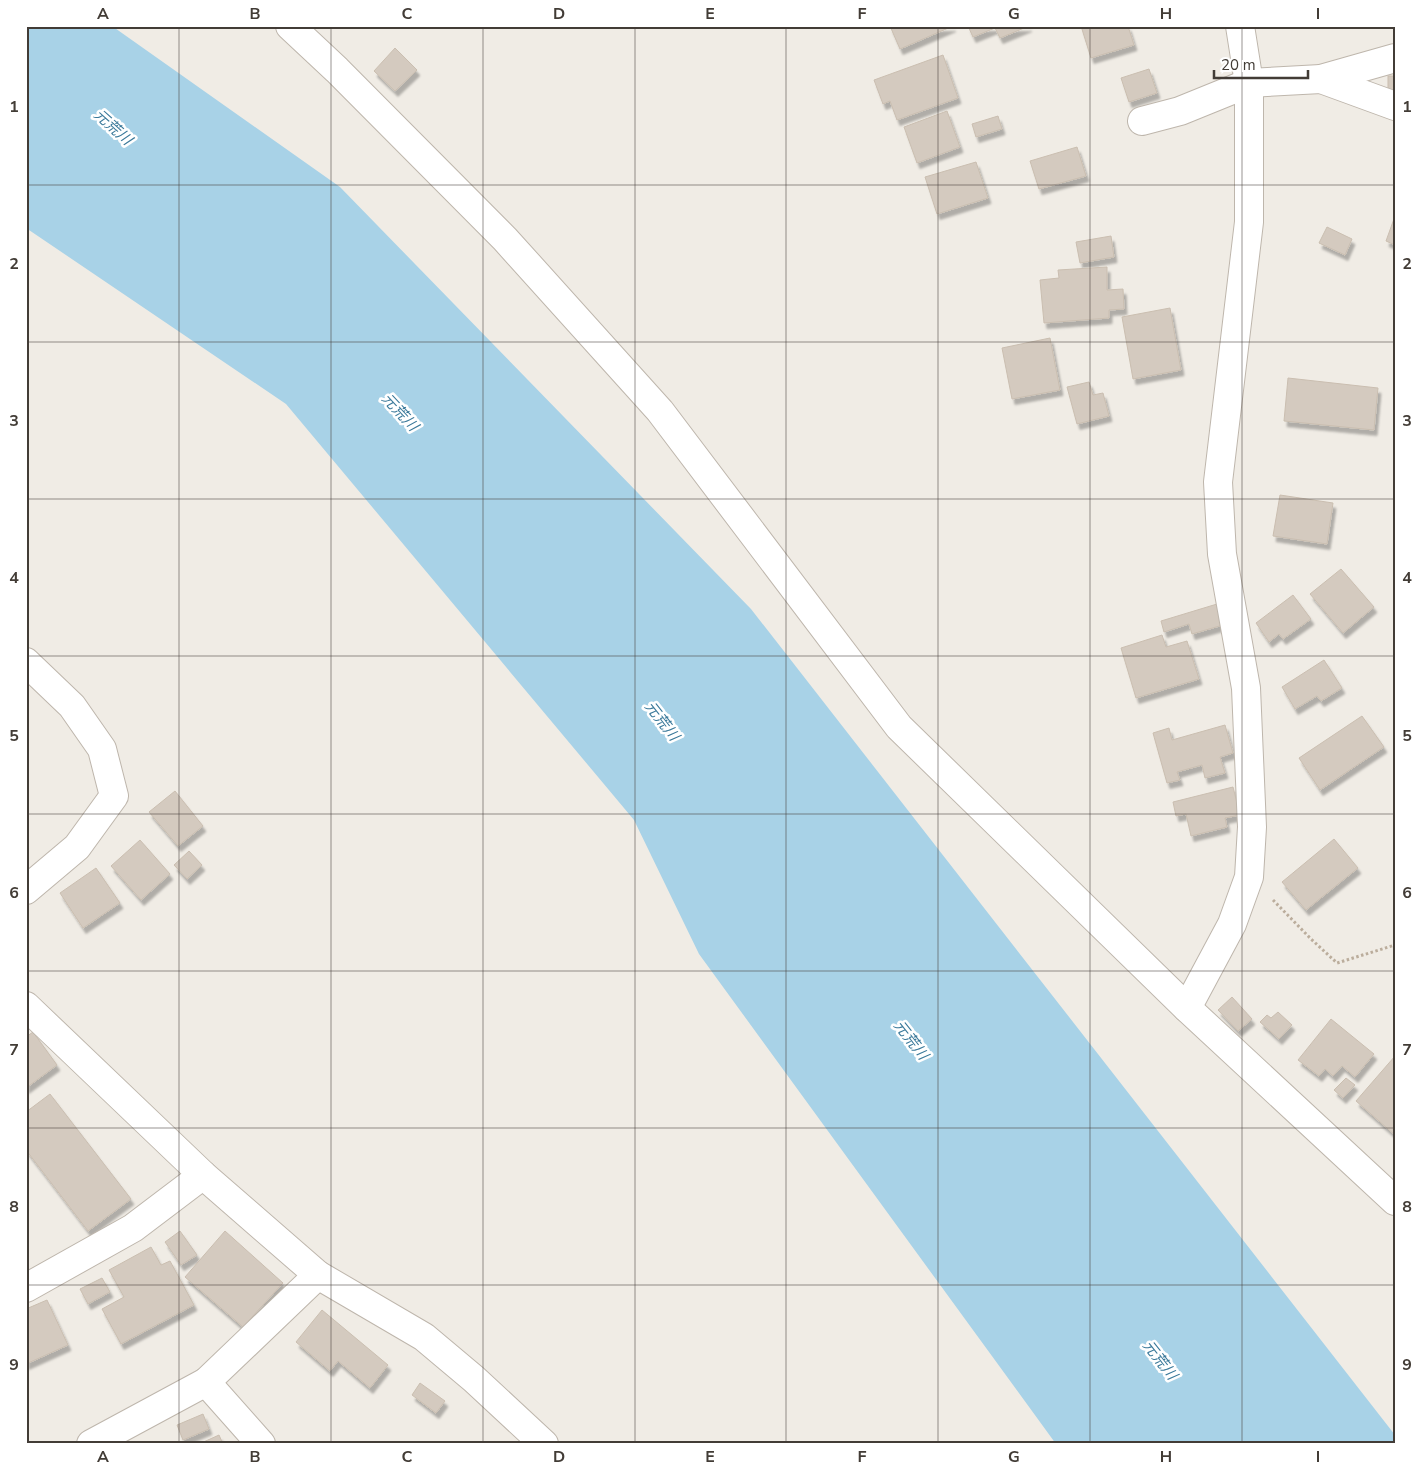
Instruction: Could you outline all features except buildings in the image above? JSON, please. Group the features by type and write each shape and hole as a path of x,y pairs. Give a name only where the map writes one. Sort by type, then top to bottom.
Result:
{"street":[{"path":"290,26 337,70 505,239 660,411 899,728 1187,1008 1395,1201"},
{"path":"1187,1008 1232,924 1250,877 1252,828 1246,688 1222,554 1218,482 1249,222 1249,83 1240,26"},
{"path":"1142,121 1180,111 1249,83 1321,79 1395,58"},
{"path":"1321,79 1395,106"},
{"path":"26,662 72,706 102,749 114,796 77,847 26,890"},
{"path":"26,1006 203,1175 318,1275 424,1337 474,1379 544,1444"},
{"path":"26,1288 133,1228 203,1175"},
{"path":"91,1444 206,1382 318,1275"},
{"path":"206,1382 261,1444"}],"path":[{"path":"1250,877 1337,963 1395,945"}],"water":[{"name":"元荒川","path":"26,26 112,26 340,187 751,609 1395,1435 1395,1444 1056,1444 699,954 634,820 286,404 26,228"}]}
